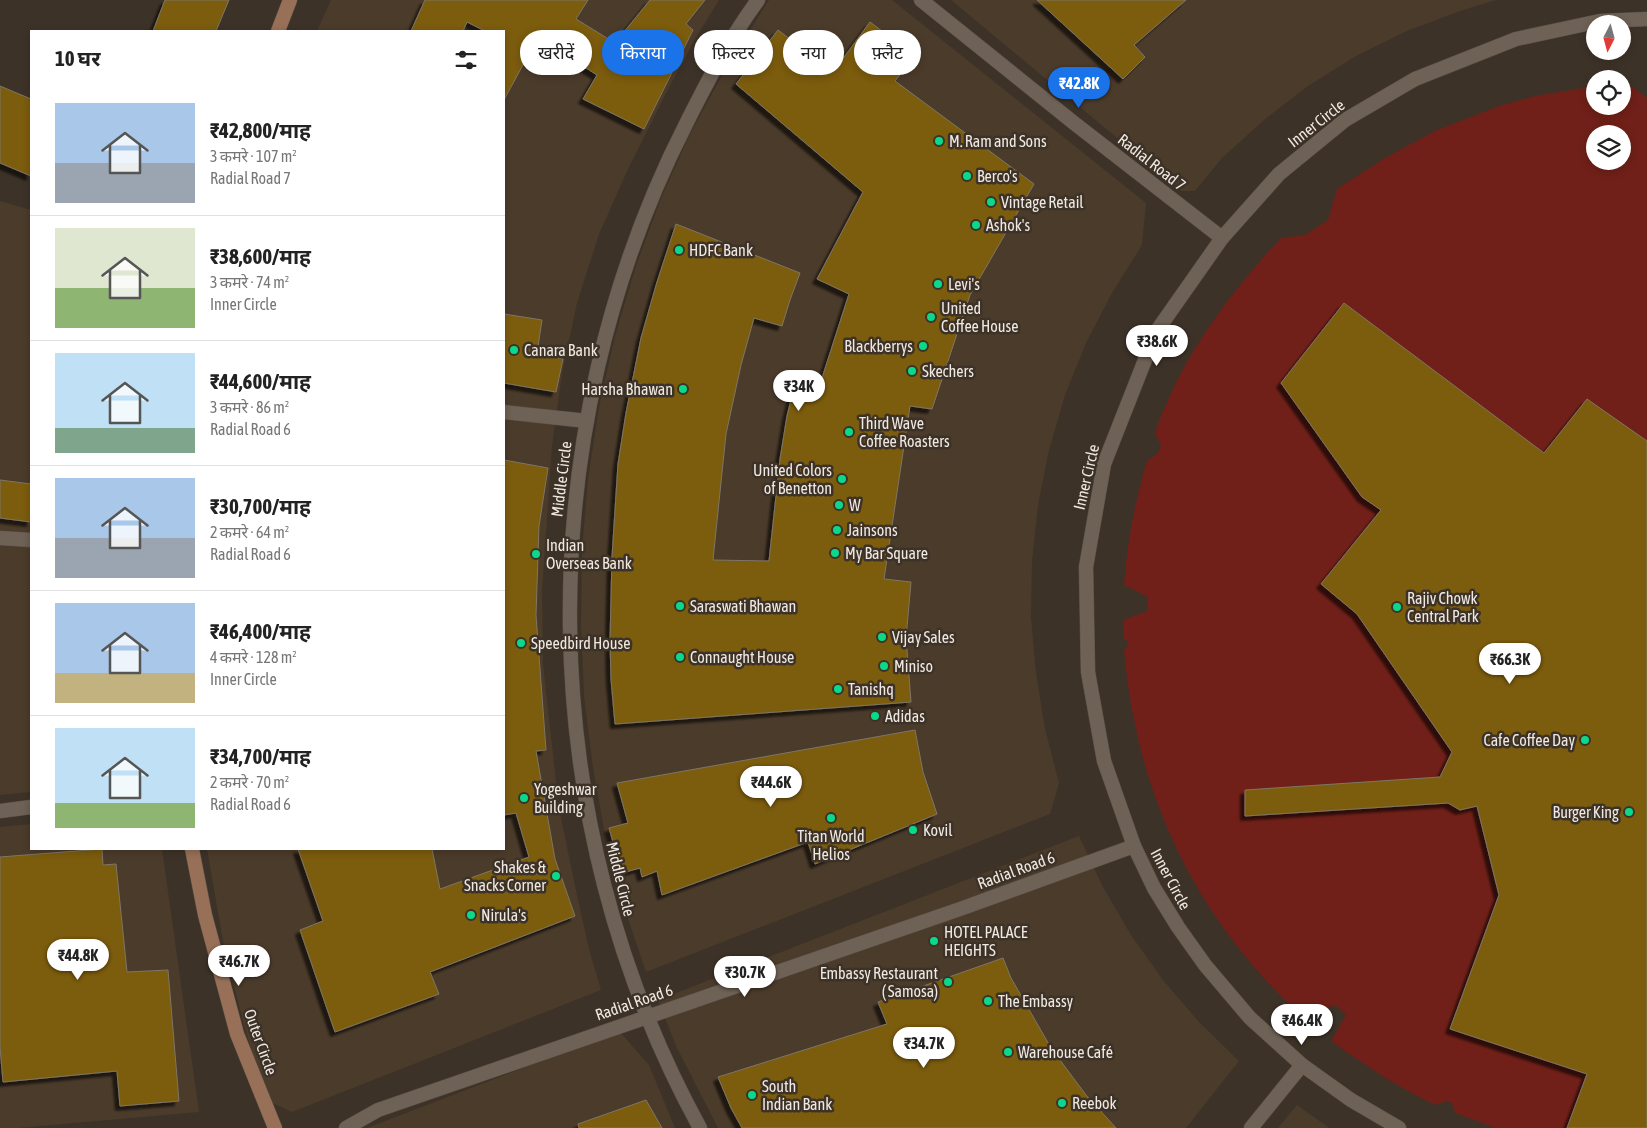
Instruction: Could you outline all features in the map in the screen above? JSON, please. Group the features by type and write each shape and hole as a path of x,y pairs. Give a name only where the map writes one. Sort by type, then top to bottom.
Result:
{"main road":[{"path":"278,30 290,0"},
{"name":"Outer Circle","path":"192,850 205,915 237,1034 276,1128"}],"street":[{"name":"Middle Circle","path":"700,1128 684,1098 647,1016 614,924 591,830 576,734 569,637 571,540 582,444 601,349 629,256 665,166 709,79 758,0"},
{"name":"Radial Road 7","path":"921,0 1074,123 1222,238"},
{"name":"Inner Circle","path":"1399,1128 1351,1100 1302,1065 1250,1018 1205,965 1173,920 1154,888 1134,846 1104,761 1088,672 1086,567 1104,464 1156,332 1222,238 1279,174 1345,120 1415,79 1516,39 1600,21 1647,19"},
{"path":"505,412 587,421"},
{"path":"0,538 30,540"},
{"path":"0,811 30,807"},
{"name":"Radial Road 6","path":"346,1128 378,1110 960,909 1134,846"},
{"path":"1251,1128 1302,1065"}],"shaded area":[{"path":"331,0 719,0 701,30 694,30 694,41 684,60 684,30 602,30 602,75 676,75 629,167 599,234 577,303 562,374 552,446 542,591 543,664 559,808 589,949 601,990 292,1112 266,1100 243,1021 223,941 207,850 505,850 505,30 317,30"},
{"path":"769,0 892,0 1146,203 1142,245 1112,293 1086,343 1065,395 1049,450 1038,505 1032,561 1031,617 1036,673 1045,729 1059,783 1050,814 646,972 625,910 606,840 593,768 584,696 581,623 582,551 588,479 599,407 615,336 636,266 661,198 691,132 722,75 773,75 773,30 750,30"},
{"path":"951,0 1496,0 1407,31 1356,56 1308,86 1264,120 1222,158 1195,191 1181,191"},
{"name":"Rajiv Chowk Central Park","path":"1631,87 1647,98 1647,1128 1574,1122 1566,1128 1496,1128 1455,1113 1452,1103 1447,1101 1435,1105 1421,1098 1356,1059 1331,1041 1346,1015 1335,1005 1301,1016 1263,977 1230,937 1201,894 1177,850 1158,803 1142,755 1131,704 1124,650 1128,646 1128,642 1124,638 1123,620 1147,611 1148,597 1124,585 1129,537 1147,461 1158,453 1161,445 1156,436 1157,428 1176,382 1216,316 1248,275 1281,238 1305,235 1328,220 1337,189 1385,158 1437,130 1502,105 1535,96 1586,88 1586,115 1631,115"},
{"path":"0,201 30,210 30,792 0,795"},
{"path":"30,824 30,850 162,850 199,1112 0,1128 0,827"},
{"path":"1079,836 1103,887 1131,935 1163,980 1199,1022 1239,1061 1186,1128 718,1128 676,1046 658,1000"},
{"path":"619,1031 649,1065 675,1128 367,1128"},
{"path":"1297,1105 1328,1127 1329,1128 1278,1128"}],"building":[{"path":"165,0 229,0 216,30 153,30"},
{"path":"425,0 588,0 576,19 602,35 602,75 671,75 644,129 583,99 597,75 592,72 592,30 520,30 520,70 505,98 505,30 483,30 467,22 463,30 411,30"},
{"path":"650,0 705,0 686,24 693,30 684,48 684,30 626,30"},
{"path":"1037,0 1186,0 1134,45 1145,57 1123,79"},
{"path":"870,22 881,30 864,30"},
{"path":"778,30 783,34 783,75 844,75 844,57 854,44 854,75 900,75 895,81 1034,184 970,295 932,409 910,406 884,579 911,582 906,638 911,702 615,724 610,641 612,557 618,464 641,338 676,224 800,273 782,326 754,318 741,365 726,434 713,560 769,561 780,459 787,416 798,371 822,378 849,294 817,279 863,192 736,84 743,75 773,75 773,36"},
{"path":"0,86 30,99 30,176 0,163"},
{"path":"1344,303 1544,453 1587,399 1647,441 1647,1128 1567,1128 1587,1074 1450,1029 1499,895 1477,806 1460,810 1448,803 1245,816 1245,790 1440,777 1452,752 1357,614 1321,584 1381,510 1362,497 1281,383"},
{"path":"505,314 542,320 537,353 563,359 556,392 505,383"},
{"path":"505,460 548,468 539,526 536,615 546,750 536,751 555,859 575,916 430,972 439,994 335,1032 300,930 323,921 298,850 432,850 440,889 529,857 516,813 505,815"},
{"path":"0,480 30,484 30,522 0,518"},
{"path":"915,730 923,772 937,814 815,864 808,842 662,895 657,871 642,877 640,868 622,873 609,828 628,823 617,783"},
{"path":"102,850 103,865 116,864 127,972 168,970 179,1101 120,1106 117,1071 3,1082 0,1047 0,857"},
{"path":"1003,958 1011,978 1051,1048 1086,1095 1116,1128 742,1128 718,1077 887,1024 878,1002"},
{"path":"646,1100 662,1128 579,1128 578,1124"}],"place":[{"name":"M. Ram and Sons","path":"939,141"},
{"name":"Berco's","path":"967,176"},
{"name":"Vintage Retail","path":"991,202"},
{"name":"Ashok's","path":"976,225"},
{"name":"HDFC Bank","path":"679,250"},
{"name":"Levi's","path":"938,284"},
{"name":"United Coffee House","path":"931,317"},
{"name":"Blackberrys","path":"923,346"},
{"name":"Canara Bank","path":"514,350"},
{"name":"Skechers","path":"912,371"},
{"name":"Harsha Bhawan","path":"683,389"},
{"name":"Third Wave Coffee Roasters","path":"849,432"},
{"name":"United Colors of Benetton","path":"842,479"},
{"name":"W","path":"839,505"},
{"name":"Jainsons","path":"837,530"},
{"name":"My Bar Square","path":"835,553"},
{"name":"Indian Overseas Bank","path":"536,554"},
{"name":"Saraswati Bhawan","path":"680,606"},
{"name":"Rajiv Chowk Central Park","path":"1397,607"},
{"name":"Vijay Sales","path":"882,637"},
{"name":"Speedbird House","path":"521,643"},
{"name":"Connaught House","path":"680,657"},
{"name":"Miniso","path":"884,666"},
{"name":"Tanishq","path":"838,689"},
{"name":"Adidas","path":"875,716"},
{"name":"Cafe Coffee Day","path":"1585,740"},
{"name":"Yogeshwar Building","path":"524,798"},
{"name":"Burger King","path":"1629,812"},
{"name":"Titan World Helios","path":"831,818"},
{"name":"Kovil","path":"913,830"},
{"name":"Shakes & Snacks Corner","path":"556,876"},
{"name":"Nirula's","path":"471,915"},
{"name":"HOTEL PALACE HEIGHTS","path":"934,941"},
{"name":"Embassy Restaurant ( Samosa)","path":"948,982"},
{"name":"The Embassy","path":"988,1001"},
{"name":"Warehouse Café","path":"1008,1052"},
{"name":"South Indian Bank","path":"752,1095"},
{"name":"Reebok","path":"1062,1103"}]}
